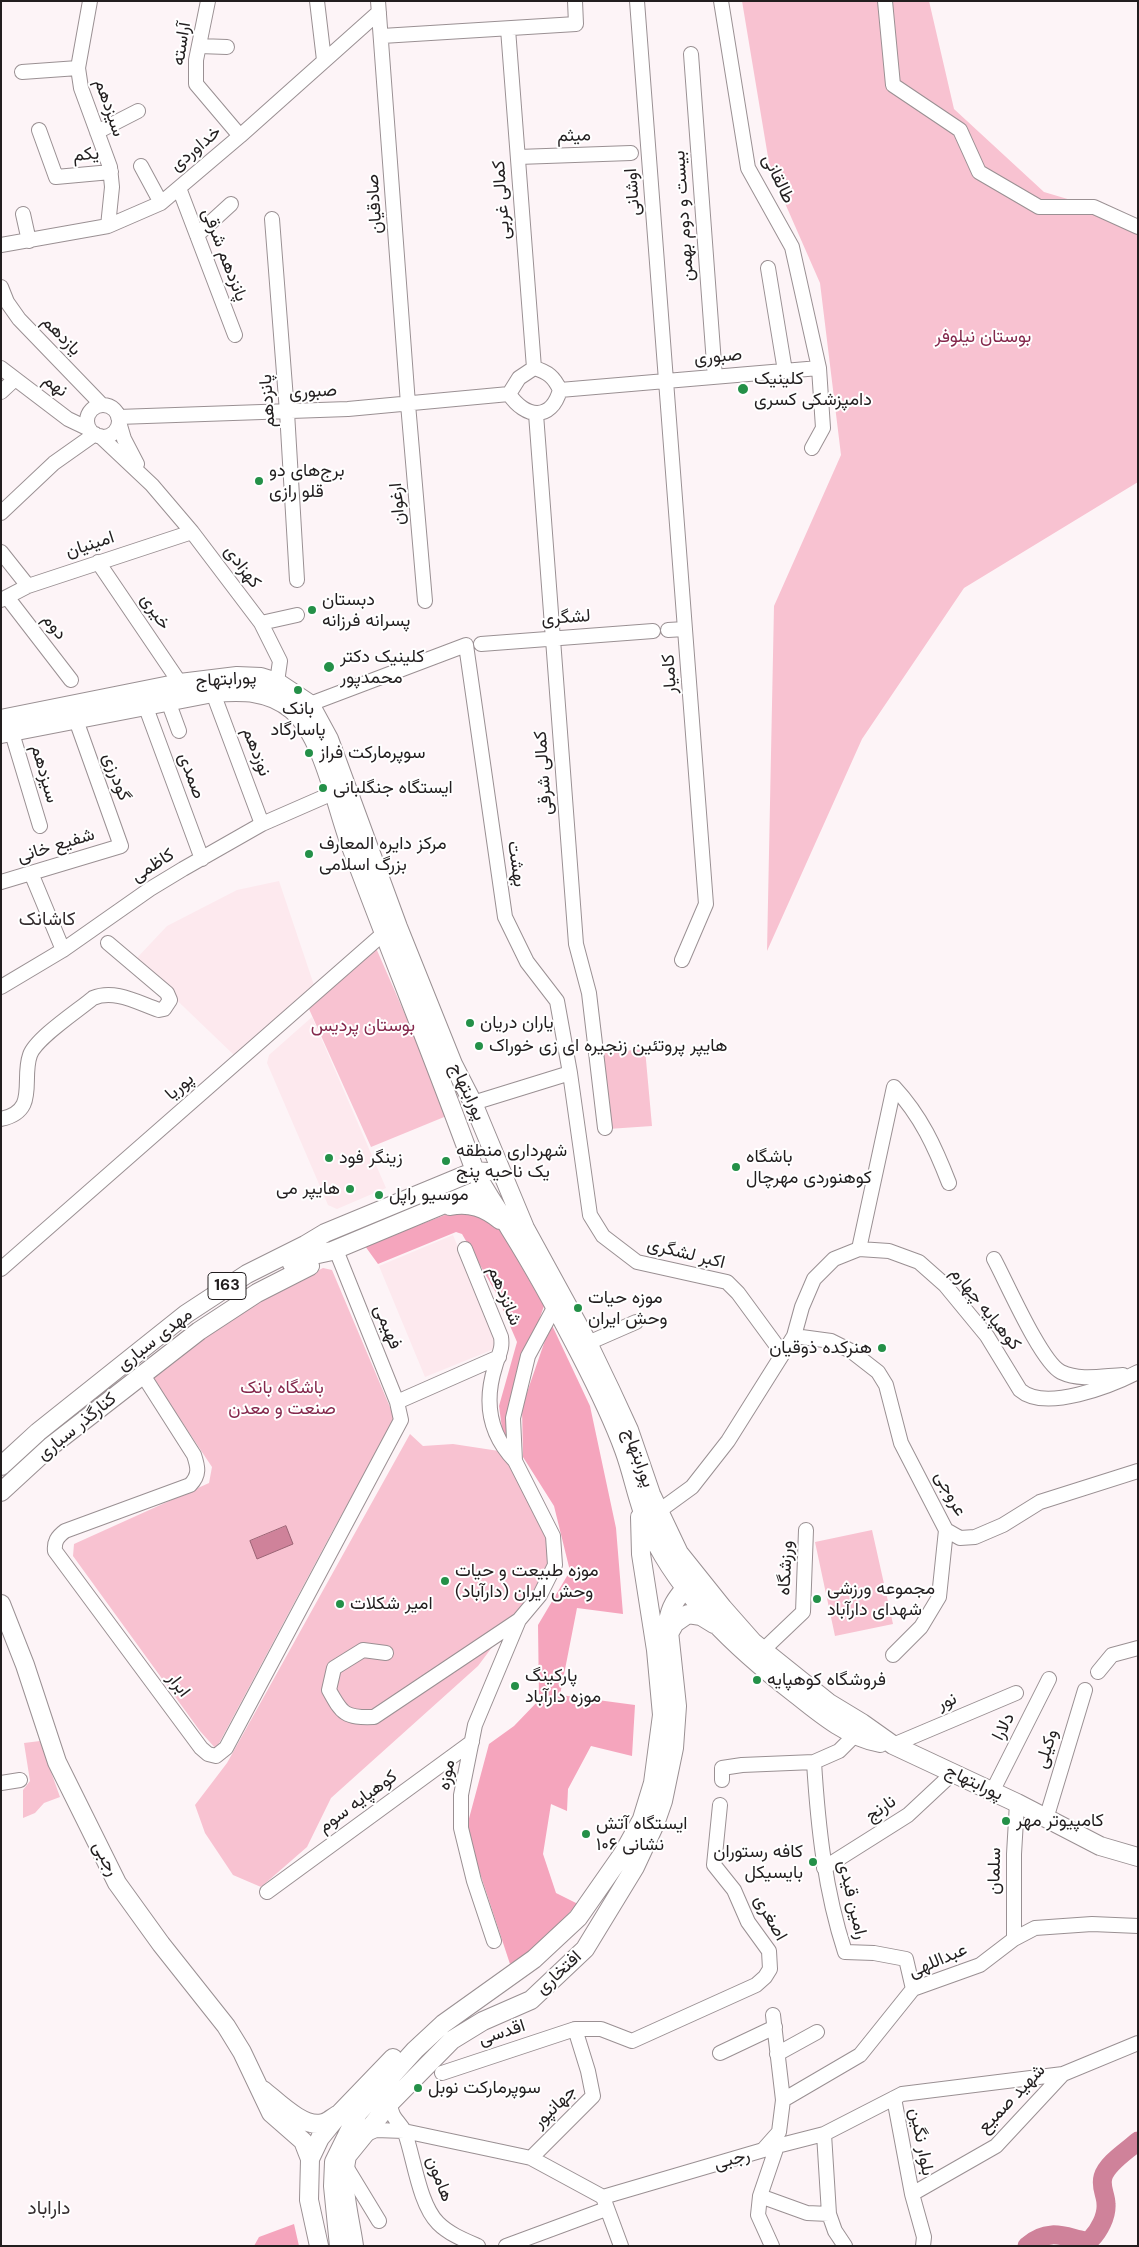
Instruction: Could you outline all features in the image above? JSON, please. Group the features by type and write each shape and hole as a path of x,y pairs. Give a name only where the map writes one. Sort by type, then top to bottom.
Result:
{"main road":[{"name":"پورابتهاج","path":"1,719 180,683 237,676 261,677 278,682 310,704 329,739 357,839 483,1177"},
{"name":"پورابتهاج","path":"7,734 145,705 213,693 245,691 264,694 293,710 315,740 333,793 357,839"},
{"name":"پورابتهاج","path":"392,930 453,1064 473,1103 518,1228 610,1417 646,1500 659,1511 693,1583 718,1626 771,1675 827,1718 872,1741 893,1745"},
{"path":"453,1064 483,1177 506,1202 518,1228"},
{"name":"163","path":"1,1479 45,1439 194,1321 222,1302 259,1280 309,1256 334,1250 435,1208 483,1177"},
{"name":"مهدی سباری","path":"1,1466 38,1432 194,1309 247,1274 325,1233 385,1208 483,1177"},
{"path":"435,1208 459,1204 483,1208 518,1228"},
{"path":"385,1208 392,1226"},
{"name":"پورابتهاج","path":"518,1228 588,1343 629,1430 646,1500 663,1556 762,1651 829,1704 862,1723 893,1745 1017,1803 1100,1846 1138,1857"},
{"name":"کنارگذر سباری","path":"1,1452 31,1424 176,1308 210,1284 243,1265 302,1236 325,1233"},
{"name":"کنارگذر سباری","path":"1,1492 51,1446 199,1330 257,1293 313,1264 334,1250"},
{"path":"646,1500 641,1554 656,1650"},
{"path":"656,1650 658,1610 662,1601 670,1593 693,1583"},
{"name":"افتخاری","path":"339,2246 333,2186 334,2162 358,2113 415,2050 444,2024 534,1959 578,1918 616,1863 657,1795 674,1748 677,1706 670,1632 670,1610 674,1601 693,1583"},
{"name":"رجبی","path":"1,1604 25,1665 57,1762 117,1883 161,1944 226,2026 242,2052 271,2113 303,2141 310,2158"},
{"path":"670,1632 675,1623 688,1614 701,1616 718,1626"},
{"name":"افتخاری","path":"354,2246 346,2201 345,2165 347,2156 390,2103 452,2040 483,2021 531,2000 585,1949 635,1867 655,1824 657,1795 653,1784 662,1715 656,1650"},
{"path":"534,1959 534,1973 538,1979 550,1983"},
{"path":"319,2246 309,2200 310,2158 320,2138 341,2112 402,2048 438,2018 463,2001 505,1979"},
{"name":"رجبی","path":"259,2086 293,2114 307,2122 324,2123 341,2112"}],"street":[{"name":"سیزدهم","path":"90,1 78,68 81,88 110,172 112,187 108,226"},
{"name":"آراسته","path":"208,1 196,60 196,84 240,136"},
{"path":"317,1 324,60"},
{"path":"382,36 576,24 575,1"},
{"name":"اوشانی","path":"637,1 666,381"},
{"name":"طالقانی","path":"720,1 748,168 792,247 819,368 823,428 812,448"},
{"path":"885,1 893,86 960,130 979,172 1038,207 1094,207 1138,227"},
{"name":"خداوردی","path":"1,245 108,226 161,203 240,136 324,60 379,6"},
{"name":"صادقیان","path":"379,6 408,404"},
{"name":"کمالی غربی","path":"508,29 534,368"},
{"path":"199,46 227,47"},
{"name":"بیست و دوم بهمن","path":"691,54 715,376"},
{"path":"22,72 78,68"},
{"path":"97,132 138,112"},
{"name":"یکم","path":"39,130 56,177 110,172"},
{"name":"میثم","path":"518,157 631,153"},
{"path":"141,166 161,203"},
{"name":"پانزدهم شرقی","path":"179,188 235,335"},
{"path":"197,235 231,204"},
{"path":"22,214 29,241"},
{"name":"پانزدهم","path":"272,219 288,412 297,580"},
{"path":"768,268 785,370"},
{"name":"یازدهم","path":"1,287 7,302 19,319 102,405"},
{"name":"نهم","path":"1,368 68,418 95,433"},
{"path":"534,368 545,371 552,376 560,390 557,400 552,407 536,414 522,410 509,394 520,378 534,368"},
{"name":"صبوری","path":"560,390 819,368"},
{"path":"1,392 15,379"},
{"name":"کامیار","path":"666,381 706,904 682,960"},
{"name":"صبوری","path":"118,420 288,412 408,404 509,394"},
{"name":"ارغوان","path":"408,404 425,601"},
{"path":"102,405 112,408 118,420 114,432 105,437 95,433 88,424 89,414 102,405"},
{"name":"کمالی شرقی","path":"536,414 551,637 576,944 589,994 605,1128"},
{"name":"کهزادی","path":"118,420 133,459 152,485 192,532 261,623 280,661 278,682"},
{"path":"1,513 54,462 95,433"},
{"name":"کهزادی","path":"95,433 152,485"},
{"name":"امینیان","path":"4,598 28,586 192,532"},
{"path":"1,552 28,586"},
{"name":"خیری","path":"98,562 180,683"},
{"name":"دوم","path":"4,598 72,680"},
{"path":"261,623 296,615"},
{"path":"668,630 685,629"},
{"name":"لشگری","path":"481,644 551,637 653,631"},
{"name":"بهشت","path":"310,704 466,645 505,917 527,962 557,1001 570,1073"},
{"name":"نوزدهم","path":"213,693 262,824"},
{"path":"168,701 179,731"},
{"name":"صمدی","path":"145,705 202,859"},
{"name":"گودرزی","path":"76,720 121,846"},
{"name":"سیزدهم","path":"7,734 40,826"},
{"name":"کاظمی","path":"1,987 63,950 150,889 262,824 333,793"},
{"name":"شفیع خانی","path":"1,882 121,846"},
{"path":"31,873 63,950"},
{"name":"پوریا","path":"1,1269 392,930"},
{"path":"1,1118 17,1114 22,1107 27,1096 30,1054 34,1047 93,998 102,994 114,994 159,1010 168,1005 170,1000 167,993 108,943"},
{"path":"473,1103 570,1073"},
{"name":"اکبر لشگری","path":"570,1073 590,1215 602,1236 637,1262 727,1282 738,1293 782,1353"},
{"path":"859,1249 894,1087 912,1106 934,1146 949,1184"},
{"name":"شانزدهم","path":"465,1249 501,1337 503,1348 490,1388 489,1412 504,1449 516,1460"},
{"name":"کوهپایه چهارم","path":"659,1511 692,1488 728,1441 794,1336 802,1307 814,1279 834,1259 859,1249 889,1251 919,1262 945,1285 987,1336 1020,1390 1027,1396 1051,1398 1071,1395 1117,1383 1136,1373"},
{"name":"فهیمی","path":"334,1250 398,1402 401,1420"},
{"path":"994,1259 1041,1349 1057,1369 1084,1378 1136,1373"},
{"path":"386,1652 363,1650 334,1668 329,1690 339,1708 354,1718 374,1717 519,1620 540,1595 555,1565 553,1536 516,1460 513,1418 528,1356 555,1306"},
{"path":"588,1343 636,1322"},
{"name":"عروجی","path":"794,1336 831,1341 851,1351 878,1372 886,1384 901,1443 946,1530 960,1538 975,1537 1003,1525 1040,1502 1138,1471"},
{"path":"398,1402 499,1357"},
{"name":"ابرار","path":"143,1374 194,1455 198,1469 196,1480 190,1485 64,1531 58,1536 54,1544 55,1551 201,1748 208,1754 216,1756 226,1748 401,1420"},
{"name":"ورزشگاه","path":"762,1651 803,1612 806,1530"},
{"path":"893,1655 921,1627 939,1597 946,1530"},
{"name":"موزه","path":"494,1942 474,1881 461,1828 461,1795 475,1725 519,1620"},
{"path":"1098,1672 1112,1655 1138,1648"},
{"name":"دلارا","path":"992,1792 1049,1679"},
{"name":"وکیلی","path":"1046,1819 1085,1690"},
{"name":"نور","path":"893,1745 1016,1693"},
{"path":"722,1780 722,1768 742,1765 814,1762 839,1751 856,1734"},
{"name":"کوهپایه سوم","path":"267,1892 472,1742"},
{"name":"رامین قیدی","path":"814,1762 817,1815 824,1868 845,1952 874,1953 906,1959 912,1989"},
{"name":"نارنج","path":"824,1868 908,1815 953,1773"},
{"path":"1,1783 20,1780"},
{"name":"سلمان","path":"1014,1939 1014,1854 1017,1803"},
{"name":"اصغری","path":"575,2029 601,2029 632,2041 756,1985 765,1977 770,1968 769,1951 748,1922 734,1890 714,1865 720,1805"},
{"name":"عبداللهی","path":"783,2100 860,2055 912,1989 980,1964 1014,1939 1035,1928 1092,1924 1138,1926"},
{"path":"720,2053 774,2021 783,2100 779,2132 762,2151"},
{"name":"اقدسی","path":"442,2073 575,2029"},
{"name":"جهانپور","path":"531,2158 593,2096 588,2071 575,2029"},
{"path":"777,2054 817,2032"},
{"name":"شهید صمیع","path":"915,2191 996,2146 1063,2074 1138,2043"},
{"name":"رجبی","path":"604,2203 777,2146 824,2134 898,2096 1063,2074"},
{"name":"بلوار نگین","path":"898,2096 915,2191"},
{"name":"هامون","path":"390,2103 392,2116 404,2131 418,2183 437,2222 456,2236 478,2246"},
{"path":"362,2136 376,2130 404,2131 531,2158 604,2203 622,2246"},
{"path":"824,2134 829,2214 835,2231 845,2246"},
{"path":"772,2246 758,2215 760,2196 777,2146"},
{"path":"345,2165 379,2222"},
{"path":"915,2191 924,2246"},
{"path":"760,2196 808,2213 829,2214"},
{"path":"506,2246 604,2203"}],"shaded area":[{"path":"279,881 315,988 236,1057 135,960 167,926 237,890"},
{"path":"312,1017 386,1188 337,1209 328,1205 267,1063 269,1055"},
{"path":"474,1209 500,1229 544,1306 509,1406 508,1435 503,1436 499,1406 517,1342 495,1291 462,1234 456,1232 378,1264 365,1246 450,1213"},
{"path":"453,1235 499,1347 425,1377 379,1266"},
{"path":"551,1323 590,1406 616,1528 623,1614 577,1608 560,1695 635,1705 632,1756 591,1746 568,1789 567,1811 551,1804 543,1854 556,1893 578,1904 531,1951 510,1964 474,1855 467,1826 489,1744 514,1726 539,1700 538,1625 570,1571 554,1506 523,1457 522,1407"},
{"path":"286,1526 293,1544 257,1559 250,1541"},
{"path":"294,2224 299,2246 254,2246 259,2237"}],"green space":[{"name":"بوستان نیلوفر","path":"742,1 929,1 954,109 1044,192 1138,220 1138,482 964,588 862,739 767,951 774,606 841,455 820,283 770,169"},
{"name":"بوستان پردیس","path":"376,948 449,1115 371,1147 309,1009"},
{"path":"645,1049 652,1126 608,1129 602,1053"},
{"name":"باشگاه بانک صنعت و معدن","path":"323,1268 332,1270 395,1419 216,1749 200,1731 73,1556 74,1544 209,1483 212,1467 150,1374 224,1319"},
{"path":"410,1434 423,1446 453,1444 499,1451 512,1466 547,1539 547,1565 534,1591 478,1666 331,1798 307,1847 261,1887 233,1875 205,1833 195,1805 227,1763"},
{"path":"872,1530 893,1624 835,1636 815,1542"},
{"path":"40,1741 60,1797 44,1803 35,1813 23,1818 23,1790 30,1781 24,1743"}],"waterway":[{"path":"1027,2246 1047,2235 1065,2236 1086,2241 1091,2239 1100,2228 1106,2209 1102,2184 1105,2172 1113,2162 1138,2141"}],"place":[{"name":"کلینیک دامپزشکی کسری","path":"743,389"},
{"name":"برج‌های دو قلو رازی","path":"259,481"},
{"name":"دبستان پسرانه فرزانه","path":"312,610"},
{"name":"کلینیک دکتر محمدپور","path":"329,667"},
{"name":"بانک پاسارگاد","path":"298,690"},
{"name":"سوپرمارکت فراز","path":"309,753"},
{"name":"ایستگاه جنگلبانی","path":"323,788"},
{"name":"مرکز دایره المعارف بزرگ اسلامی","path":"309,854"},
{"name":"یاران دریان","path":"470,1023"},
{"name":"هایپر پروتئین زنجیره ای زی خوراک","path":"479,1046"},
{"name":"زینگر فود","path":"329,1158"},
{"name":"شهرداری منطقه یک ناحیه پنج","path":"446,1161"},
{"name":"باشگاه کوهنوردی مهرچال","path":"736,1167"},
{"name":"هایپر می","path":"350,1189"},
{"name":"موسیو راپل","path":"379,1195"},
{"name":"موزه حیات وحش ایران","path":"578,1308"},
{"name":"هنرکده ذوقیان","path":"882,1348"},
{"name":"موزه طبیعت و حیات وحش ایران (دارآباد)","path":"445,1581"},
{"name":"مجموعه ورزشی شهدای دارآباد","path":"817,1599"},
{"name":"امیر شکلات","path":"340,1604"},
{"name":"فروشگاه کوهپایه","path":"757,1680"},
{"name":"پارکینگ موزه دارآباد","path":"515,1686"},
{"name":"کامپیوتر مهر","path":"1006,1821"},
{"name":"ایستگاه آتش نشانی ۱۰۶","path":"586,1834"},
{"name":"کافه رستوران بایسیکل","path":"813,1862"},
{"name":"سوپرمارکت نوبل","path":"418,2088"}],"district":[{"name":"کاشانک","path":"47,920"},
{"name":"داراباد","path":"49,2209"}]}
